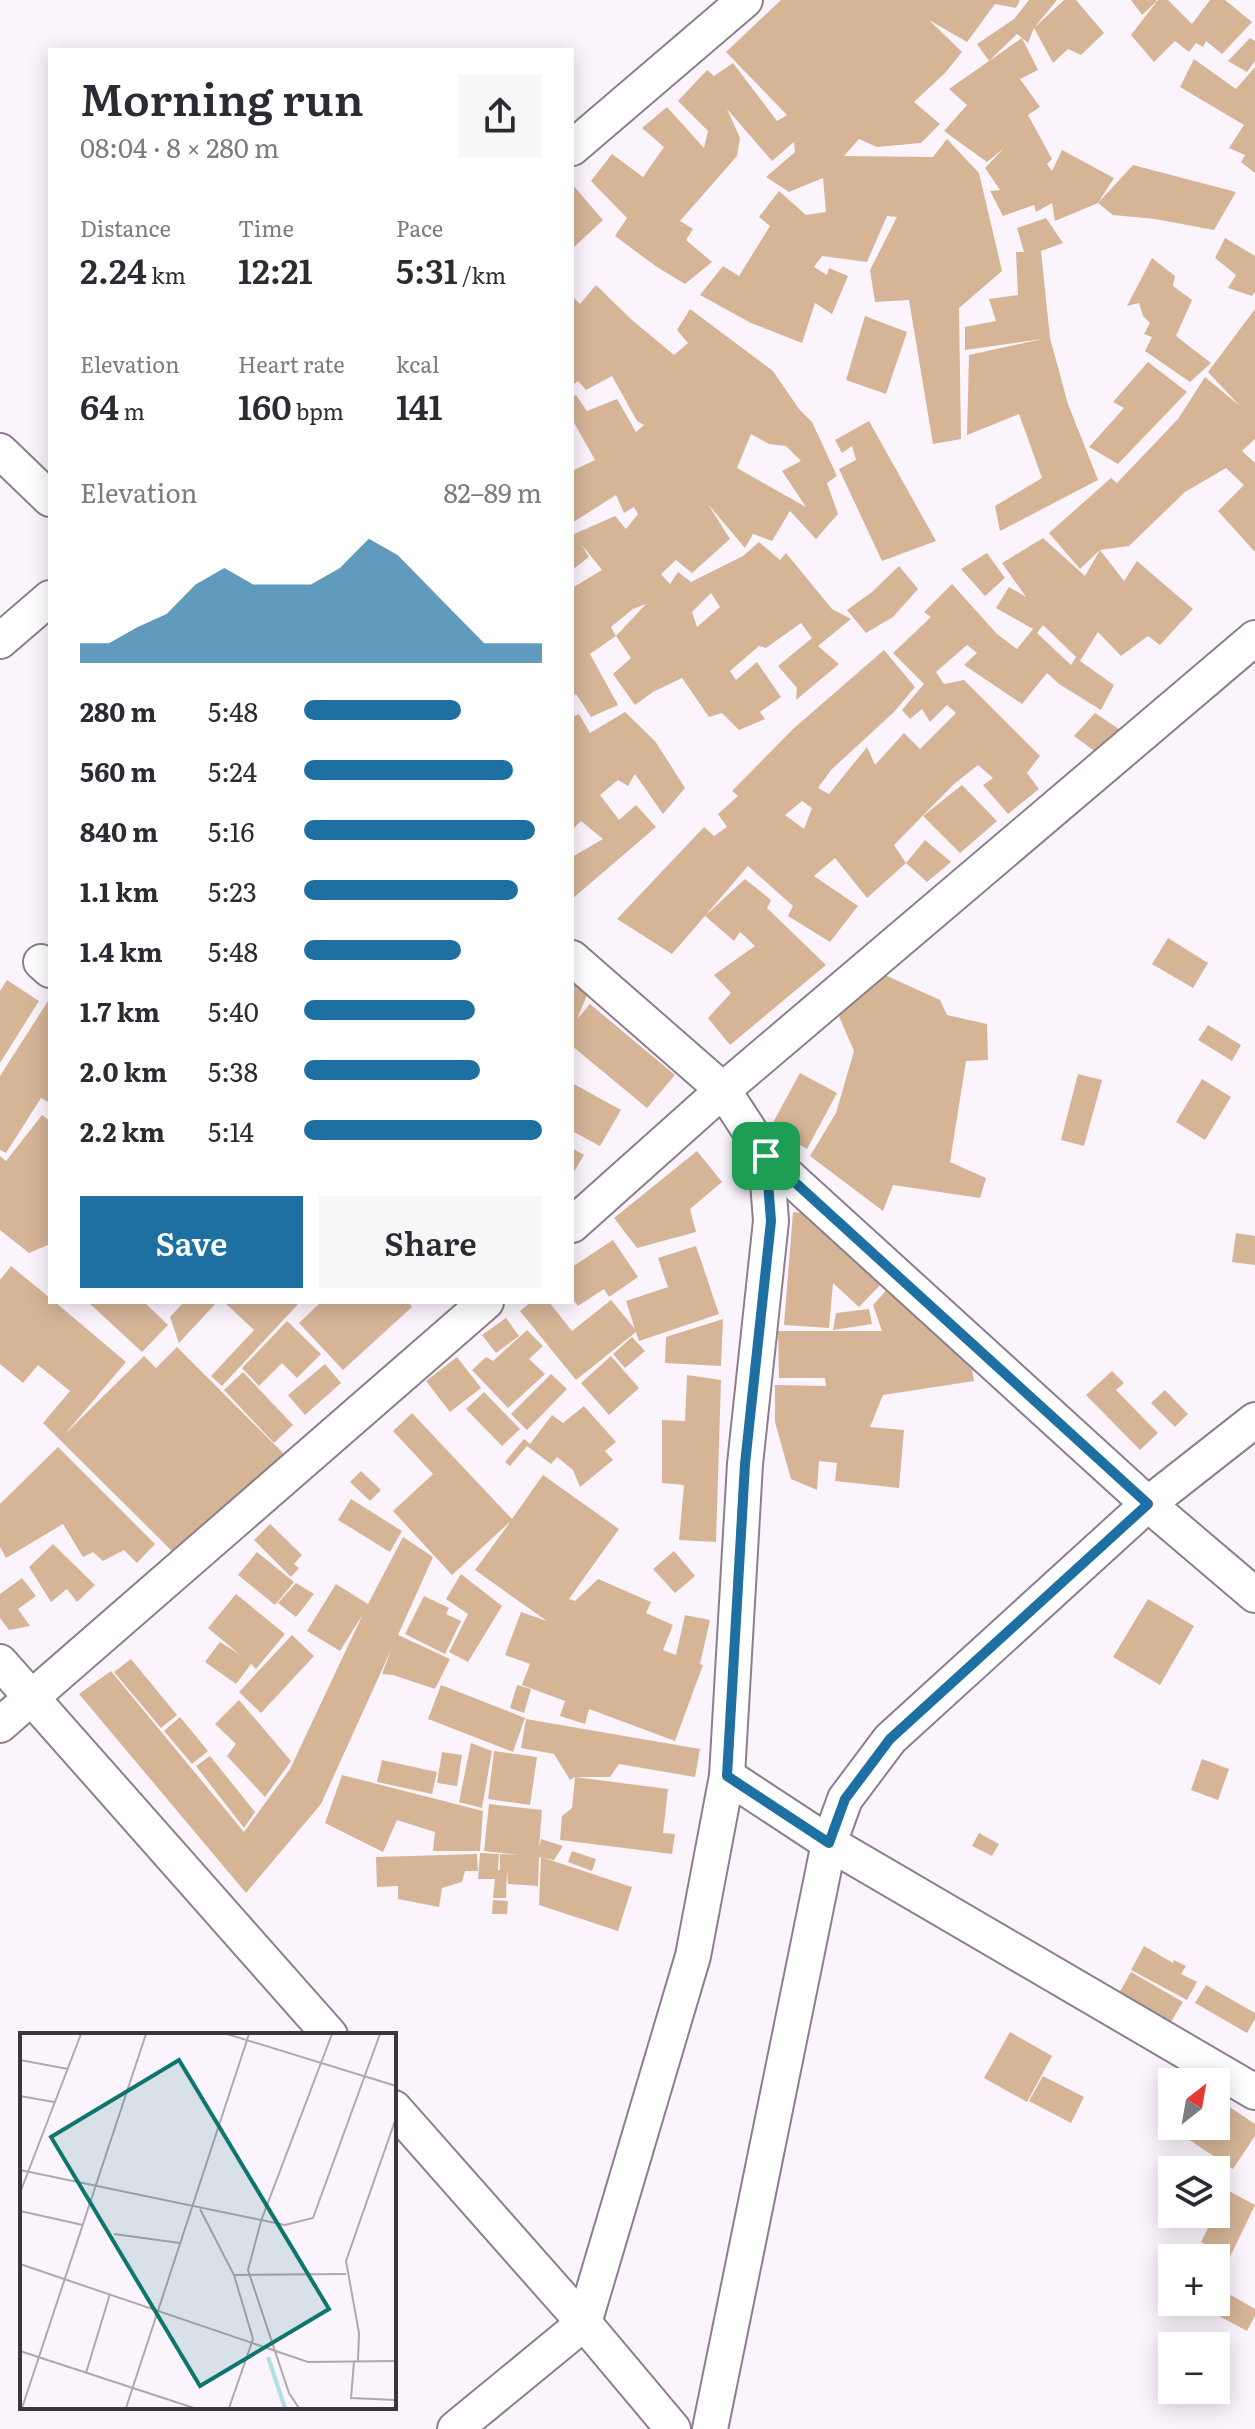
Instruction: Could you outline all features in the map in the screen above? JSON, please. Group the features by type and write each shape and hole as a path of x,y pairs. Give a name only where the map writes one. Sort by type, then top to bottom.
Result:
{"street":[{"path":"574,146 745,0"},
{"path":"0,451 48,497"},
{"path":"0,641 48,600"},
{"path":"574,1223 723,1090 1255,638"},
{"path":"574,960 723,1090 766,1156 1148,1504 1255,1595"},
{"path":"455,2429 584,2323 693,1956 727,1776 745,1464 771,1221 766,1156"},
{"path":"0,1725 470,1306"},
{"path":"710,2429 829,1843 845,1799 890,1739 1148,1504 1255,1420"},
{"path":"0,1662 328,2033"},
{"path":"727,1776 829,1843 1255,2092"},
{"path":"396,2110 673,2429"}],"building":[{"path":"781,0 1020,0 1016,8 995,4 967,42 929,20 962,52 914,102 940,124 921,143 877,147 859,139 844,156 933,157 947,139 979,173 1002,271 959,308 961,439 933,444 909,300 875,302 870,270 897,217 887,216 867,262 822,256 814,267 827,275 829,268 848,276 832,314 815,303 802,343 751,323 700,295 723,266 739,276 770,226 759,217 779,191 806,215 826,212 823,178 789,192 766,177 795,152 794,142 772,161 727,109 740,138 737,156 680,221 693,229 686,240 712,262 685,284 615,236 627,218 591,181 612,154 643,177 664,147 642,128 667,107 704,148 708,131 678,101 707,70 714,76 733,63 777,121 787,115 726,52"},
{"path":"1029,0 1057,0 1034,28 1028,43 1017,34 989,61 977,44 1014,19"},
{"path":"1064,0 1076,0 1104,33 1081,55 1068,49 1053,63 1034,28"},
{"path":"1131,0 1155,0 1157,1 1142,15"},
{"path":"1158,0 1168,0 1192,24 1210,0 1225,0 1252,22 1222,54 1206,41 1203,47 1196,43 1189,52 1175,41 1154,62 1131,35"},
{"path":"1022,38 1038,70 1020,79 1040,107 1028,115 1052,159 1047,164 1052,171 1062,150 1114,178 1098,203 1055,221 1052,203 1036,212 1034,205 1003,216 990,191 1000,190 985,168 1004,148 987,162 944,131 967,105 949,89"},
{"path":"1250,38 1255,41 1255,61 1247,72 1228,61"},
{"path":"1194,59 1236,89 1255,67 1255,173 1241,162 1245,155 1229,148 1244,125 1180,87"},
{"path":"1133,165 1236,192 1214,230 1113,215 1098,203"},
{"path":"574,186 603,220 574,247"},
{"path":"1046,218 1063,243 1041,251 1050,338 1068,404 1098,480 1000,531 995,506 1042,478 1019,414 967,435 969,355 1042,339 965,350 965,327 996,321 989,299 1018,295 1016,252 1024,252 1017,228"},
{"path":"1225,238 1255,256 1255,292 1252,296 1228,288 1236,275 1215,258"},
{"path":"1152,258 1175,276 1173,286 1192,300 1176,336 1211,363 1190,382 1145,351 1152,337 1144,334 1150,323 1143,316 1139,303 1127,306"},
{"path":"596,285 674,355 688,343 677,330 690,309 773,371 799,409 812,422 837,476 827,483 838,514 816,539 790,511 772,541 753,534 745,548 708,504 730,539 692,573 676,560 661,574 670,584 678,572 691,582 743,556 759,542 780,560 786,553 832,609 851,619 818,646 839,664 796,700 797,688 778,666 812,638 801,623 766,648 759,646 730,671 736,680 757,662 781,697 760,712 765,719 739,730 722,713 709,717 682,678 635,705 613,674 631,658 616,636 590,654 618,705 591,717 576,694 574,696 574,587 602,570 582,545 589,557 574,568 574,534 615,516 626,529 638,514 634,507 624,513 616,495 574,522 574,470 595,460 574,423 574,396 587,411 617,399 636,432 644,425 637,421 612,376 586,390 578,381 574,384 574,298 580,304","holes":["751,434 769,444 786,446 801,461 782,471 806,507 737,468","711,593 720,607 697,627 692,612","646,604 616,636 611,627 633,609"]},
{"path":"1255,309 1255,439 1242,451 1255,463 1255,552 1218,511 1244,485 1226,468 1185,492 1129,546 1100,550 1080,569 1049,533 1111,478 1117,483 1178,419 1205,377 1240,406 1208,372"},
{"path":"865,316 907,332 886,394 846,380"},
{"path":"1148,362 1187,392 1118,464 1089,447 1124,408 1113,402"},
{"path":"869,421 936,541 882,561 839,469 856,460 852,446 842,453 835,440"},
{"path":"1043,538 1085,576 1100,550 1124,581 1137,561 1193,609 1160,645 1148,636 1121,656 1098,632 1080,661 1114,685 1101,710 1047,673 1022,704 964,665 977,653 967,645 936,672 944,684 964,680 1040,756 1027,773 1039,789 1008,814 983,785 993,778 978,765 954,784 894,845 906,863 867,898 835,858 814,876 858,906 830,942 788,916 793,906 748,866 672,954 617,919 704,827 714,836 727,827 718,814 738,796 732,791 793,729 884,650 915,687 894,712 831,770 818,788 829,794 867,747 875,765 904,733 920,749 956,713 947,705 930,722 922,709 910,719 902,710 924,684 893,653 931,617 924,612 952,584 997,634 1017,649 1033,629 996,608 1009,587 1026,597 1002,563","holes":["1043,625 1076,657 1071,665 1037,633","802,801 812,808 804,829 785,815"]},
{"path":"987,553 1005,578 985,596 961,569"},
{"path":"899,566 918,589 893,617 866,633 847,610 872,592"},
{"path":"625,712 655,741 685,788 663,814 635,774 628,786 618,780 600,795 619,820 636,805 656,827 574,897 574,856 603,839 581,821 574,828 574,716 579,714 590,733"},
{"path":"1095,713 1122,731 1096,752 1074,736"},
{"path":"962,785 997,821 960,853 923,816"},
{"path":"925,840 951,862 927,882 906,863"},
{"path":"745,879 771,900 767,908 826,965 730,1045 708,1018 731,993 714,975 755,946 740,932 734,941 705,916"},
{"path":"1168,938 1208,963 1193,988 1152,964"},
{"path":"885,975 940,1000 947,1015 987,1024 988,1060 966,1061 950,1162 986,1178 980,1198 893,1185 883,1211 810,1156 836,1113 854,1051 838,1014"},
{"path":"7,980 39,1001 0,1063 0,991"},
{"path":"574,981 590,988 577,1019 590,1004 675,1075 647,1108 574,1048"},
{"path":"48,1001 48,1102 41,1098 6,1153 0,1150 0,1076"},
{"path":"1208,1025 1241,1045 1232,1061 1198,1040"},
{"path":"800,1073 837,1093 807,1149 770,1128"},
{"path":"1078,1074 1102,1080 1084,1146 1061,1140"},
{"path":"1202,1079 1231,1097 1205,1140 1176,1122"},
{"path":"574,1084 621,1110 600,1146 574,1132"},
{"path":"42,1115 48,1120 48,1245 29,1253 0,1230 0,1156 6,1161"},
{"path":"574,1149 584,1155 574,1172"},
{"path":"697,1151 722,1182 690,1209 696,1232 637,1248 614,1218"},
{"path":"793,1212 818,1214 887,1278 859,1307 833,1283 829,1328 784,1325"},
{"path":"1236,1233 1255,1236 1255,1265 1232,1262"},
{"path":"613,1240 638,1277 609,1297 604,1289 578,1306 574,1301 574,1266"},
{"path":"696,1246 719,1314 639,1341 636,1332 576,1380 520,1311 529,1304 551,1304 572,1331 611,1300 635,1329 626,1301 668,1287 658,1258"},
{"path":"11,1266 48,1296 48,1304 57,1304 126,1362 65,1434 144,1356 156,1368 177,1347 289,1459 184,1563 43,1423 70,1391 38,1365 23,1383 0,1364 0,1280"},
{"path":"893,1283 969,1351 974,1381 883,1395 870,1427 904,1430 899,1488 835,1481 837,1463 819,1461 817,1490 791,1479 775,1422 775,1385 826,1386 825,1378 779,1378 778,1331 882,1331 873,1305"},
{"path":"90,1304 146,1304 168,1325 142,1352"},
{"path":"182,1304 215,1304 179,1343 170,1317"},
{"path":"226,1304 298,1304 222,1386 211,1376 254,1330"},
{"path":"319,1304 410,1304 412,1307 343,1370 299,1323"},
{"path":"869,1309 872,1324 833,1330 836,1313"},
{"path":"506,1318 519,1336 496,1353 482,1335"},
{"path":"723,1319 721,1366 665,1363 666,1337"},
{"path":"287,1321 321,1354 297,1378 282,1363 259,1386 242,1368"},
{"path":"527,1330 543,1346 529,1359 545,1374 508,1408 472,1370 486,1357 493,1361"},
{"path":"632,1337 645,1351 625,1368 613,1354"},
{"path":"611,1356 639,1388 609,1415 581,1383"},
{"path":"457,1357 481,1388 450,1412 426,1381"},
{"path":"325,1364 341,1383 305,1415 288,1395"},
{"path":"1112,1371 1124,1383 1116,1390 1158,1433 1140,1450 1086,1395"},
{"path":"243,1372 293,1425 274,1443 224,1390"},
{"path":"551,1374 567,1389 527,1430 511,1414"},
{"path":"687,1375 721,1380 716,1542 679,1540 684,1485 662,1483 662,1420 685,1421"},
{"path":"1165,1390 1188,1414 1175,1427 1151,1403"},
{"path":"484,1392 520,1429 502,1446 466,1409"},
{"path":"584,1406 616,1442 605,1451 613,1460 580,1487 573,1470 557,1457 551,1464 527,1446 510,1466 505,1462 524,1439 530,1444 552,1415 563,1423"},
{"path":"412,1413 512,1519 543,1475 619,1529 569,1599 575,1601 598,1579 651,1602 646,1613 673,1625 663,1650 676,1655 685,1615 710,1620 700,1664 703,1665 675,1741 589,1709 585,1724 560,1716 565,1701 522,1685 530,1664 505,1655 521,1612 547,1621 475,1570 511,1521 452,1575 393,1511 433,1474 393,1431"},
{"path":"58,1447 155,1544 137,1563 124,1550 103,1561 93,1552 83,1557 63,1524 6,1558 0,1547 0,1504"},
{"path":"361,1471 381,1490 370,1501 350,1482"},
{"path":"351,1499 402,1531 390,1552 338,1520"},
{"path":"270,1524 302,1555 294,1564 299,1568 291,1577 254,1540"},
{"path":"403,1537 433,1557 398,1635 450,1659 435,1689 382,1674 391,1650 321,1804 246,1893 79,1694 111,1671 244,1832 290,1769 363,1614 340,1651 307,1631 336,1584 368,1604"},
{"path":"53,1544 95,1585 77,1602 67,1589 51,1602 29,1567"},
{"path":"674,1551 695,1576 675,1593 653,1569"},
{"path":"257,1552 294,1582 275,1605 238,1575"},
{"path":"461,1574 502,1606 468,1662 449,1652 468,1614 446,1599"},
{"path":"22,1578 36,1596 18,1609 30,1626 9,1630 0,1618 0,1594"},
{"path":"296,1583 314,1594 296,1617 278,1603"},
{"path":"236,1594 285,1634 256,1669 251,1664 236,1684 205,1662 220,1642 239,1654 208,1628"},
{"path":"424,1596 449,1608 446,1614 461,1621 445,1654 405,1634"},
{"path":"1148,1599 1194,1626 1160,1685 1113,1657"},
{"path":"292,1635 314,1656 261,1713 239,1692"},
{"path":"131,1659 177,1715 161,1728 114,1672"},
{"path":"441,1685 525,1718 513,1752 428,1719"},
{"path":"517,1685 531,1689 524,1713 510,1708"},
{"path":"239,1700 291,1761 265,1797 227,1756 236,1744 215,1724"},
{"path":"180,1717 208,1751 192,1764 164,1731"},
{"path":"526,1719 700,1749 695,1777 619,1764 610,1777 575,1777 570,1780 554,1754 521,1748"},
{"path":"471,1743 492,1751 482,1808 459,1802"},
{"path":"494,1751 537,1757 530,1805 488,1799"},
{"path":"442,1752 462,1755 457,1786 437,1783"},
{"path":"210,1756 255,1812 244,1828 196,1766"},
{"path":"1202,1759 1229,1769 1218,1800 1191,1790"},
{"path":"382,1760 437,1772 432,1794 377,1782"},
{"path":"342,1775 483,1811 480,1851 433,1851 435,1832 397,1820 383,1852 325,1823"},
{"path":"575,1777 668,1789 663,1833 675,1834 672,1854 560,1840 562,1816 572,1808"},
{"path":"489,1804 542,1810 539,1848 541,1839 563,1846 554,1860 539,1857 538,1886 508,1884 507,1871 506,1898 493,1898 495,1879 478,1879 480,1853 499,1854 498,1870 500,1854 518,1855 484,1851"},
{"path":"979,1833 999,1844 992,1856 972,1846"},
{"path":"572,1851 596,1859 592,1871 568,1862"},
{"path":"477,1854 478,1871 465,1871 462,1882 442,1888 439,1907 398,1899 398,1886 377,1887 376,1857"},
{"path":"541,1857 632,1887 618,1931 539,1905"},
{"path":"493,1900 508,1901 507,1914 492,1914"},
{"path":"1144,1946 1173,1963 1174,1960 1186,1966 1181,1974 1197,1982 1187,2000 1131,1970"},
{"path":"1131,1972 1183,2002 1169,2025 1118,1995"},
{"path":"1206,1985 1255,2013 1247,2033 1195,2003"},
{"path":"1010,2032 1052,2056 1027,2102 984,2078"},
{"path":"1043,2076 1084,2097 1071,2123 1029,2101"},
{"path":"1230,2107 1255,2124 1255,2136 1233,2169 1230,2167 1230,2156 1214,2156 1190,2140 1230,2140"},
{"path":"1230,2192 1255,2205 1230,2257 1230,2244 1201,2242 1208,2228 1230,2228"},
{"path":"1230,2297 1255,2309 1247,2331 1219,2316 1230,2316"}],"route":[{"path":"766,1156 1148,1504 890,1739 845,1799 829,1843 727,1776 745,1464 771,1221 766,1156"}]}
